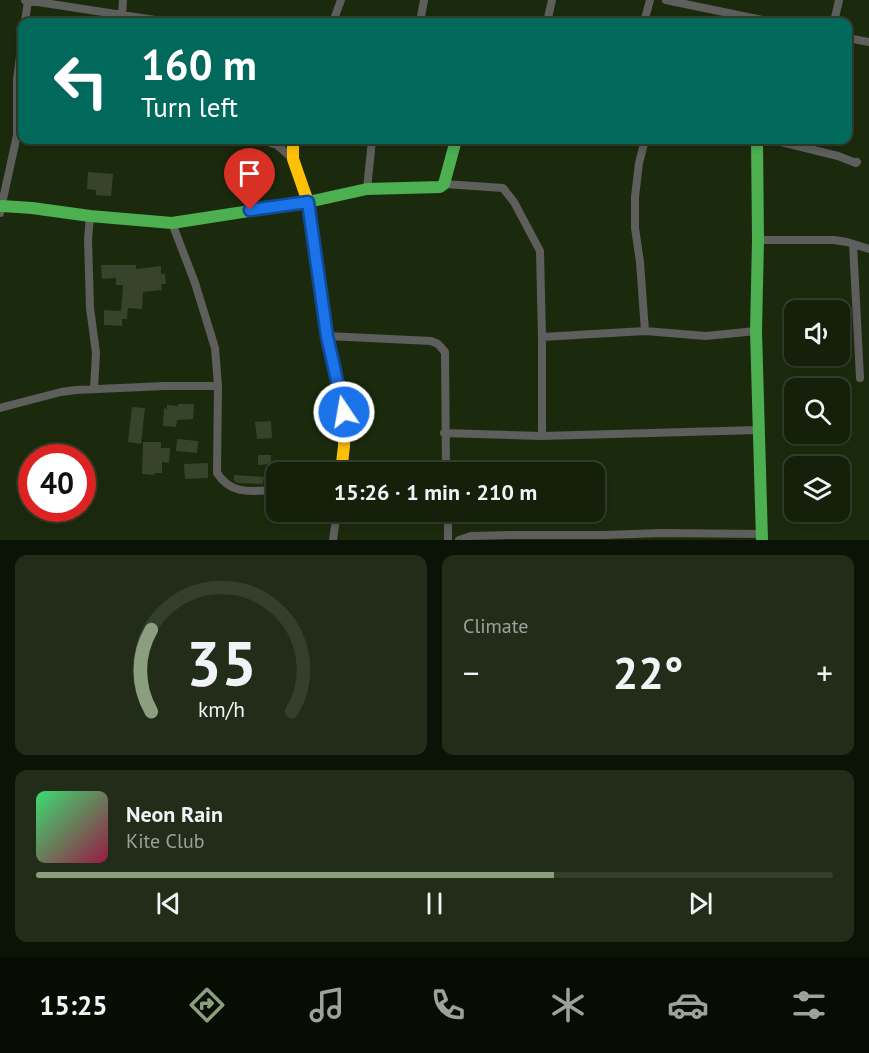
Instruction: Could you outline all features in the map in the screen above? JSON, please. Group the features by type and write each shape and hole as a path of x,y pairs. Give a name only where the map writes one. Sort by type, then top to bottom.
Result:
{"street":[{"path":"25,18 27,0 142,18"},
{"path":"122,15 123,0"},
{"path":"334,18 341,0"},
{"path":"421,18 424,0"},
{"path":"548,18 552,0"},
{"path":"645,18 650,0"},
{"path":"666,0 753,18"},
{"path":"835,18 839,0"},
{"path":"852,39 869,42"},
{"path":"18,127 1,210 32,208 172,223 308,202 367,189 440,187 444,184 503,188 514,202 540,251 543,436"},
{"path":"274,144 293,159"},
{"path":"293,144 293,159 308,202 327,336 344,412 342,462"},
{"path":"367,189 372,144"},
{"path":"444,184 455,144"},
{"path":"644,144 639,163 635,228 645,331"},
{"path":"459,540 471,536 662,532 762,537 756,331 759,240 757,144"},
{"path":"789,144 858,162"},
{"path":"90,216 88,239 90,308 96,352 94,389"},
{"path":"172,223 195,283 215,348 218,386 217,473 232,489 266,490"},
{"path":"759,240 834,240 869,249"},
{"path":"853,244 860,378"},
{"path":"543,337 645,331 706,336 756,331"},
{"path":"327,336 431,341 438,344 445,352 445,462"},
{"path":"0,408 61,392 164,386 218,386"},
{"path":"444,433 543,436 759,430"},
{"path":"333,540 336,522"},
{"path":"448,522 448,540"}],"building":[{"path":"88,172 113,174 111,196 96,195 96,190 87,189"},
{"path":"101,265 136,265 136,269 161,266 161,274 165,274 166,284 161,284 162,290 143,292 142,309 128,308 127,319 122,319 122,326 104,325 104,310 121,311 123,285 116,285 116,278 102,279"},
{"path":"178,404 194,404 193,419 177,420 176,427 163,426 164,408 167,409 167,405 178,406"},
{"path":"132,407 145,408 141,444 128,442"},
{"path":"271,421 272,438 257,439 255,422"},
{"path":"177,439 198,441 197,453 176,451"},
{"path":"143,442 161,442 161,448 170,448 169,463 162,462 162,473 142,474"},
{"path":"258,455 271,455 271,462 258,465"},
{"path":"208,463 208,478 185,479 184,464"},
{"path":"234,475 264,477 263,484 238,483 234,481"}],"traffic: fast":[{"path":"2,206 172,223 308,202 367,189 440,187 444,184 455,144"},
{"path":"757,144 756,331 762,540"}],"traffic: slow":[{"path":"293,144 293,159 308,202 327,336 344,412 342,462"}],"route":[{"path":"250,210 308,202 327,336 344,412"}]}
